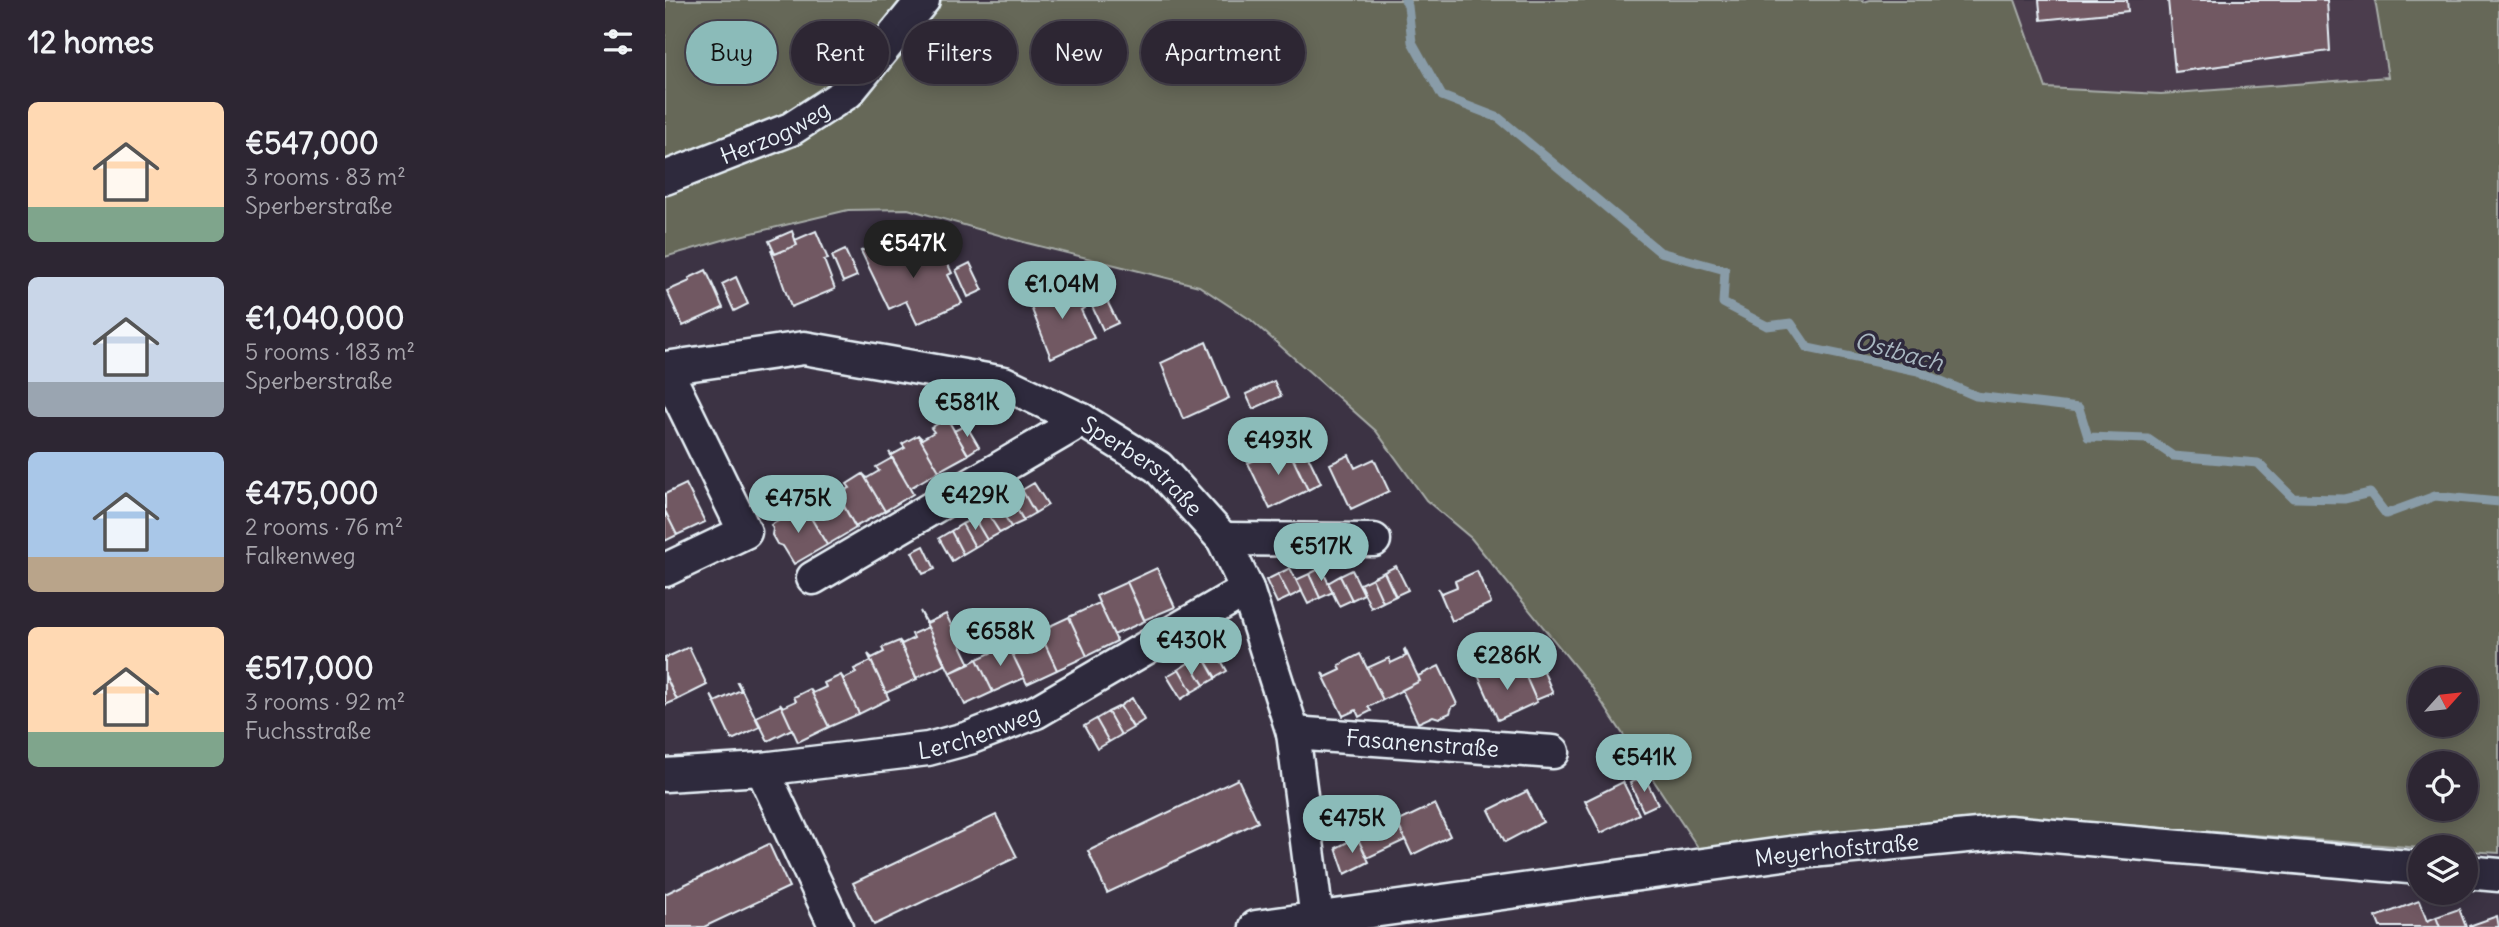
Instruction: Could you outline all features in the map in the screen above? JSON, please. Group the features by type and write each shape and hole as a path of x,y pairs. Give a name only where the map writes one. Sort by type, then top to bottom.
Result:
{"street":[{"name":"Herzogweg","path":"665,178 791,129 848,92 923,0"},
{"name":"Sperberstraße","path":"665,368 804,348 1004,383 1082,420 1158,467 1223,539 1247,589 1293,733 1317,919"},
{"path":"665,368 745,531 665,570"},
{"path":"813,578 1082,420"},
{"path":"1223,539 1374,540"},
{"name":"Lerchenweg","path":"665,775 762,769 927,749 969,738 1036,712 1247,589"},
{"name":"Fasanenstraße","path":"1293,733 1553,752"},
{"path":"762,769 836,927"},
{"name":"Meyerhofstraße","path":"1257,927 1790,853 2009,832 2408,867"},
{"path":"2478,873 2499,875"}],"shaded area":[{"path":"2015,0 2375,0 2389,77 2161,94 2046,88"}],"green space":[{"path":"665,0 2015,0 2046,88 2161,94 2388,77 2375,0 2499,0 2499,853 2478,852 2478,835 2408,835 2408,847 2009,816 1701,852 1591,686 1471,538 1426,500 1376,431 1251,320 1199,286 1027,243 908,209 848,210 665,257"}],"building":[{"path":"2039,0 2127,0 2128,11 2041,20"},
{"path":"2168,0 2327,0 2330,51 2175,72"},
{"path":"792,231 797,245 775,254 769,241"},
{"path":"816,231 828,259 824,260 835,289 791,307 771,250 775,254 797,245 795,240"},
{"path":"888,237 901,264 939,246 952,273 948,275 962,303 917,324 906,301 889,309 861,251"},
{"path":"845,250 857,276 843,282 832,256"},
{"path":"970,263 983,290 968,297 956,270"},
{"path":"706,270 723,308 683,326 667,291"},
{"path":"736,277 748,304 734,311 722,284"},
{"path":"1072,282 1085,308 1081,310 1094,338 1051,358 1029,302 1032,306 1054,296 1052,291"},
{"path":"1105,297 1118,323 1103,330 1091,304"},
{"path":"1206,342 1229,398 1183,419 1161,363"},
{"path":"1274,381 1281,396 1253,409 1246,394"},
{"path":"947,418 968,455 939,471 918,435 922,439 934,432 931,428"},
{"path":"966,425 979,447 968,454 954,431"},
{"path":"918,435 939,471 910,488 889,452 892,455 905,448 902,444"},
{"path":"1286,445 1308,490 1270,509 1248,463"},
{"path":"1306,452 1321,483 1308,490 1293,458"},
{"path":"1349,455 1355,468 1374,459 1389,491 1351,509 1330,464"},
{"path":"892,458 913,494 885,511 863,474 867,478 879,471 876,467"},
{"path":"863,474 885,511 855,527 838,494 850,488 847,484"},
{"path":"1034,483 1048,505 1035,513 1022,490"},
{"path":"686,484 705,522 677,535 665,511 665,494"},
{"path":"1022,490 1035,513 1023,520 1010,497"},
{"path":"835,491 856,528 827,545 805,508 809,511 821,504 819,500"},
{"path":"1010,497 1024,521 1011,527 998,504"},
{"path":"998,504 1011,527 1000,533 986,511"},
{"path":"804,506 827,545 794,564 783,546 777,544 771,525"},
{"path":"665,511 677,535 665,541"},
{"path":"986,511 1000,533 987,540 974,518"},
{"path":"974,518 987,540 975,547 962,524"},
{"path":"962,524 975,547 963,554 951,531"},
{"path":"951,531 963,554 952,561 939,538"},
{"path":"924,546 935,569 923,574 912,552"},
{"path":"1396,566 1408,590 1395,596 1384,572"},
{"path":"1157,568 1175,607 1144,620 1127,582"},
{"path":"1290,568 1302,591 1290,597 1278,574"},
{"path":"1321,568 1333,592 1320,598 1309,574"},
{"path":"1352,570 1364,594 1352,600 1340,576"},
{"path":"1477,571 1491,603 1452,621 1438,588 1442,593 1457,587 1455,581"},
{"path":"1384,572 1396,596 1383,602 1372,578"},
{"path":"1278,574 1290,597 1277,603 1266,580"},
{"path":"1309,574 1320,598 1308,604 1296,580"},
{"path":"1340,576 1352,600 1339,606 1328,583"},
{"path":"1372,578 1383,602 1371,608 1360,584"},
{"path":"1127,582 1145,621 1114,635 1096,596"},
{"path":"1099,603 1117,641 1087,656 1069,617"},
{"path":"920,611 927,623 946,614 970,664 950,673"},
{"path":"1069,617 1087,656 1057,670 1039,631"},
{"path":"928,627 945,665 916,678 899,640 902,644 914,638 912,634"},
{"path":"1039,631 1057,670 1027,684 1008,645"},
{"path":"899,641 917,679 886,693 868,654 872,658 884,652 882,648"},
{"path":"1008,645 1024,678 993,692 977,659"},
{"path":"689,647 707,685 677,700 665,675 665,658"},
{"path":"1214,648 1227,671 1215,678 1202,655"},
{"path":"1405,649 1420,681 1383,700 1367,668 1389,658 1391,663 1406,656"},
{"path":"1360,654 1383,700 1368,707 1371,711 1359,717 1356,710 1343,716 1322,673 1326,677 1341,670 1339,665"},
{"path":"1202,655 1216,678 1204,685 1190,662"},
{"path":"977,659 993,692 965,705 950,673"},
{"path":"871,661 889,699 859,714 841,675 844,679 856,673 854,669"},
{"path":"1190,662 1204,685 1192,692 1179,669"},
{"path":"1540,663 1553,693 1536,700 1523,670"},
{"path":"1439,666 1457,704 1452,707 1450,713 1439,718 1433,716 1418,723 1402,690 1420,681 1418,676"},
{"path":"1499,666 1504,678 1523,670 1537,702 1498,720 1478,675"},
{"path":"1179,669 1192,692 1181,699 1167,676"},
{"path":"665,675 677,700 665,705"},
{"path":"841,675 859,714 829,727 810,689 813,693 826,687 824,683"},
{"path":"737,682 760,727 732,740 711,695 715,702 741,690"},
{"path":"810,689 829,727 798,742 780,703 783,707 796,701 794,697"},
{"path":"1132,698 1144,720 1133,727 1120,706"},
{"path":"781,705 792,729 768,741 756,717"},
{"path":"1120,706 1133,728 1121,735 1108,712"},
{"path":"1108,712 1121,735 1109,742 1096,719"},
{"path":"1096,719 1109,742 1097,749 1084,726"},
{"path":"1644,776 1658,804 1643,811 1630,783"},
{"path":"1238,779 1258,822 1107,893 1088,851"},
{"path":"1623,782 1639,814 1601,833 1585,801"},
{"path":"1527,791 1543,822 1505,842 1489,810"},
{"path":"1366,803 1372,816 1390,808 1405,840 1367,858 1347,816 1348,811"},
{"path":"1435,804 1450,836 1412,855 1397,822"},
{"path":"996,815 1017,857 874,925 853,883"},
{"path":"1357,837 1369,862 1345,874 1336,848"},
{"path":"769,844 789,887 704,927 665,927 665,894"},
{"path":"2408,905 2421,905 2427,921 2436,917 2440,927 2380,927 2376,917"},
{"path":"2459,909 2466,927 2440,927 2436,917"},
{"path":"2497,916 2499,927 2469,927 2469,926"}],"waterway":[{"name":"Ostbach","path":"1405,0 1412,42 1442,96 1499,118 1660,252 1725,270 1723,303 1767,326 1791,323 1808,348 1918,371 1976,396 2079,408 2088,437 2148,439 2173,456 2258,463 2293,498 2344,499 2370,493 2386,514 2435,496 2499,502"}]}
